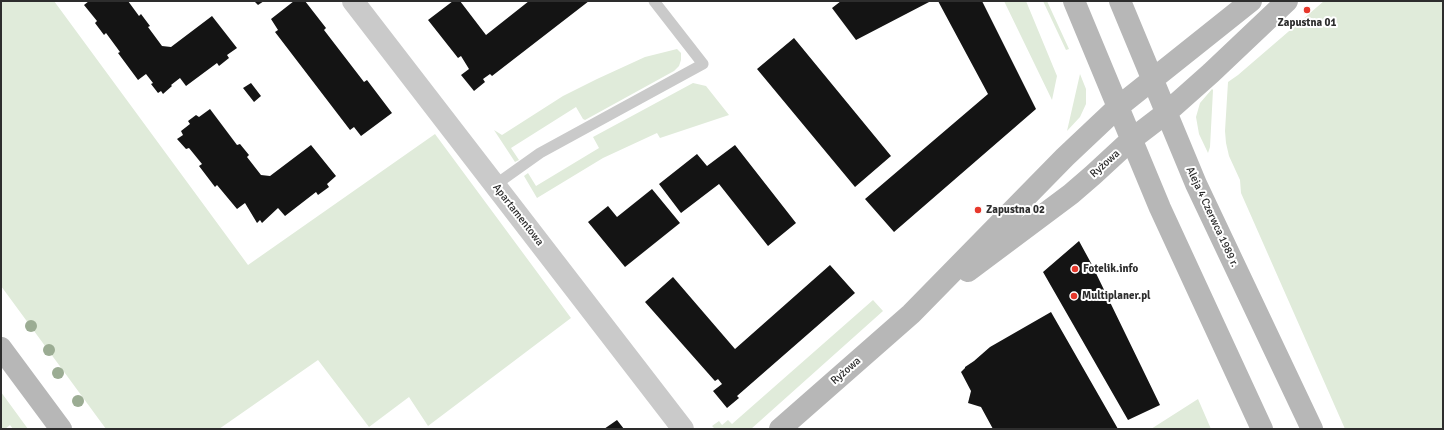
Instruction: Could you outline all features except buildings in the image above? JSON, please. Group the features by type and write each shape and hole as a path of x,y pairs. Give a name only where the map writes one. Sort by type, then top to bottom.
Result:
{"street":[{"name":"Apartamentowa","path":"353,1 682,429"},
{"path":"1074,1 1160,208 1262,429"},
{"name":"Aleja 4 Czerwca 1989 r.","path":"1120,1 1196,184 1312,429"},
{"name":"Ryżowa","path":"780,429 911,314 1065,158 1118,107 1251,1"},
{"name":"Ryżowa","path":"911,314 1071,194 1132,139 1211,73 1287,1"},
{"path":"2,353 61,429"}],"lane":[{"path":"495,185 540,153 703,64 654,1"}],"green space":[{"path":"1,1 54,1 248,265 435,134 571,318 428,426 409,397 369,427 318,360 219,429 106,429 1,286"},
{"path":"1004,1 1026,1 1057,76 1052,100"},
{"path":"1043,1 1047,1 1069,49 1066,50"},
{"path":"1324,1 1443,1 1443,429 1345,429 1241,193 1240,180 1229,156 1225,131 1228,82"},
{"path":"677,49 681,53 681,60 679,66 674,71 585,120 576,107 511,148 519,160 515,162 494,130 502,135 563,96 597,79 645,57"},
{"path":"1080,74 1086,89 1086,104 1080,117 1067,131"},
{"path":"693,83 706,86 729,115 660,138 657,133 603,158 537,198 524,176 528,173 536,186 599,148 593,137"},
{"path":"1212,89 1210,147 1208,153 1199,134 1196,117 1200,103"},
{"path":"873,300 883,311 751,429 715,429 712,426 719,421 722,425 728,420 732,424"},
{"path":"1,392 28,429 13,429 10,425 5,429 1,429"},
{"path":"1198,399 1211,429 1151,429"}],"place":[{"name":"Zapustna 01","path":"1307,10"},
{"name":"Zapustna 02","path":"978,210"},
{"name":"Fotelik.info","path":"1075,269"},
{"name":"Multiplaner.pl","path":"1074,296"}]}
